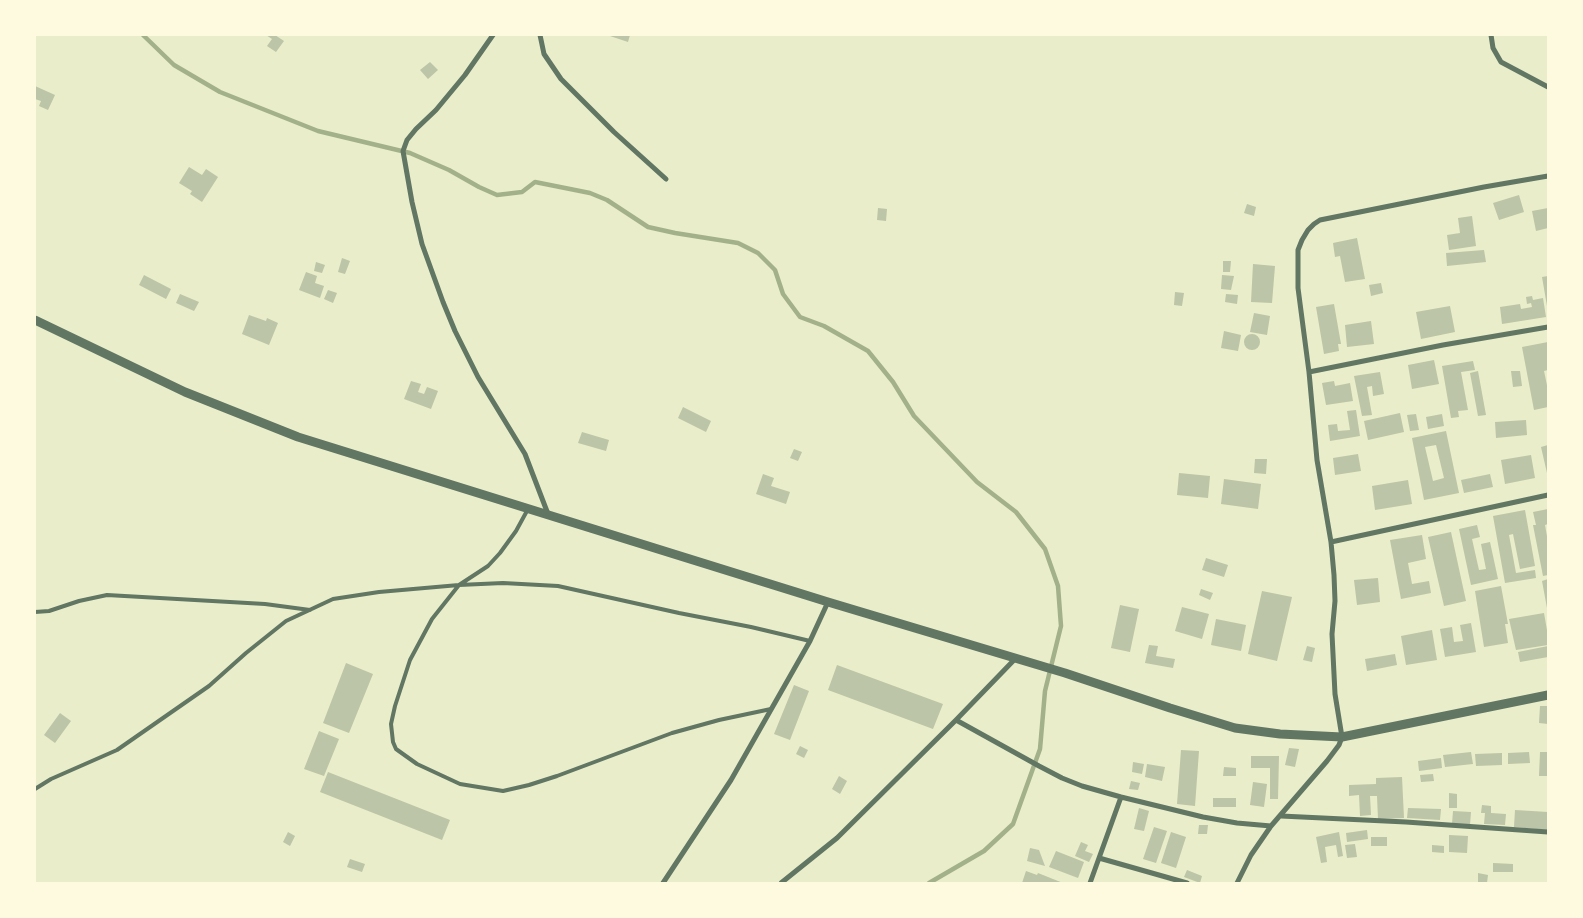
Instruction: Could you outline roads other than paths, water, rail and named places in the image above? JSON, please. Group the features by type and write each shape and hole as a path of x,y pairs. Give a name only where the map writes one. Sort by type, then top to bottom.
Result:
{"street":[{"path":"493,35 465,75 436,110 407,140 403,151 422,244 443,302 478,377 525,454 548,516"},
{"path":"540,35 544,54 561,79 614,132 666,179"},
{"path":"1491,35 1493,48 1501,62 1548,87"},
{"path":"1237,883 1251,855 1271,826 1327,761 1339,745 1342,737 1335,694 1332,634 1335,587 1331,542 1317,460 1297,268 1298,250 1302,240 1314,224 1320,220 1548,176"},
{"path":"35,320 185,392 298,436 528,510 1036,664 1235,728 1280,734 1342,737 1548,695"},
{"path":"1309,372 1443,345 1548,327"},
{"path":"1331,542 1548,495"},
{"path":"663,883 731,780 810,641 828,602"},
{"path":"781,883 837,838 1015,659"},
{"path":"956,720 1062,778 1082,786 1121,797 1237,823 1271,826"},
{"path":"1090,883 1121,797"},
{"path":"1281,816 1548,832"},
{"path":"1099,858 1187,883"}],"lane":[{"path":"528,510 500,553 488,566 459,585 432,619 410,660 395,706 391,724 393,742 396,749 417,764 460,784 503,791 557,776 672,733 719,720 771,710"},
{"path":"35,789 51,779 117,750 209,686 286,621 333,600 378,592 459,585 504,583 558,586 810,641"},
{"path":"35,612 107,595 265,604 310,610"}],"waterway":[{"path":"143,35 174,65 220,92 318,131 410,153 449,170 497,195 522,192 535,182 590,193 607,200 648,227 738,243 758,253 775,270 783,294 800,317 824,326 868,351 893,382 914,416 977,482 1016,512 1045,549 1058,586 1061,626 1045,691 1040,749 1013,824 984,851 929,883"}]}
